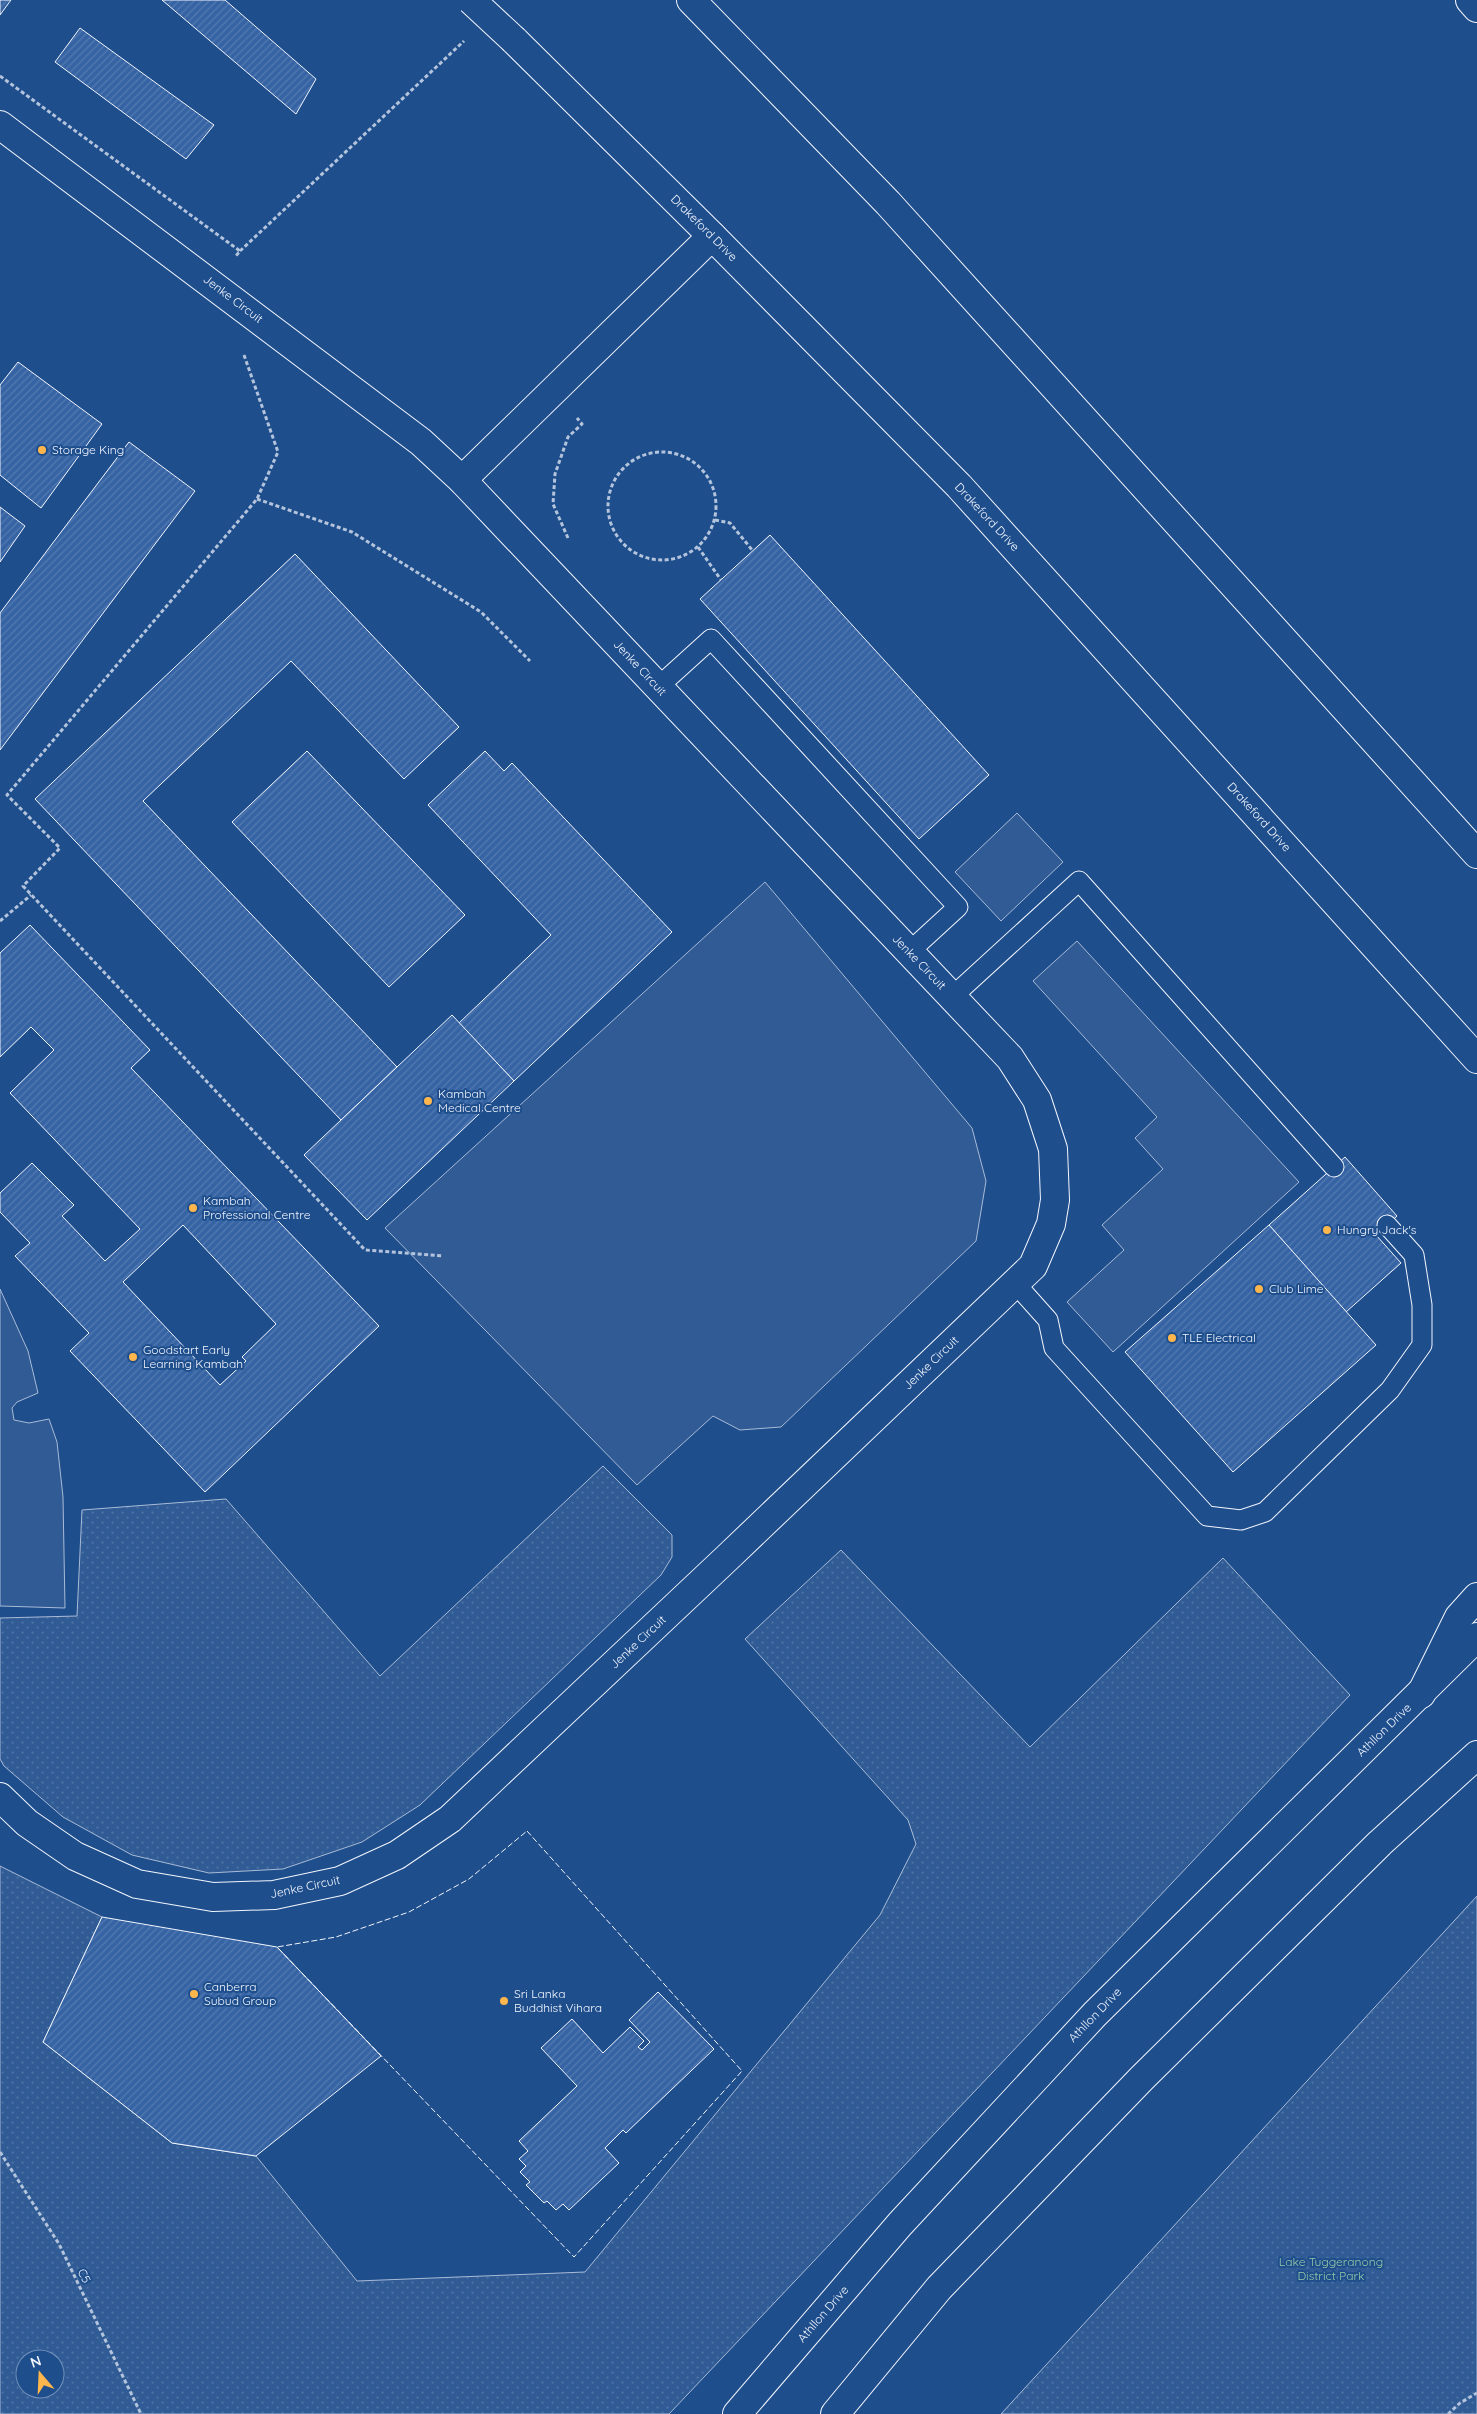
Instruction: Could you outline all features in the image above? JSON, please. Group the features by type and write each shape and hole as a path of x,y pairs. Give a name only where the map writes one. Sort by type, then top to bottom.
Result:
{"main road":[{"name":"Drakeford Drive","path":"471,0 514,40 712,236 959,486 1477,1059"},
{"path":"692,0 888,203 1477,854"},
{"path":"1470,0 1477,8"},
{"name":"Jenke Circuit","path":"0,125 397,424 462,480 1010,1058 1037,1100 1053,1149 1055,1200 1051,1224 1032,1266 1015,1283 450,1819 397,1855 340,1881 274,1895 213,1898 137,1884 75,1856 27,1823 0,1797"},
{"path":"462,480 712,236"},
{"path":"1421,1694 1459,1616 1477,1597"},
{"name":"Athllon Drive","path":"737,2414 900,2224 1095,2014 1477,1638"},
{"path":"835,2414 939,2288 1142,2078 1380,1843 1477,1755"}],"lane":[{"path":"658,687 711,639 958,907 909,952"},
{"path":"952,997 1079,881 1334,1167"},
{"path":"1015,1283 1048,1320 1054,1348 1207,1516 1241,1520 1265,1512 1390,1390 1422,1345 1422,1305 1414,1255 1387,1225"}],"path":[{"path":"240,251 464,41"},
{"path":"242,348 278,452 257,499 7,795 60,848 23,886 365,1250 443,1256"},
{"path":"659,452 678,454 694,461 707,474 715,490 717,509 715,520 714,526 704,542 690,554 673,560 655,561 637,555 623,545 613,530 608,513 608,495 615,478 627,465 642,455 659,452"},
{"path":"257,499 352,532 481,612 530,661"},
{"path":"715,520 730,523 753,551"},
{"path":"698,547 721,580"},
{"path":"0,921 31,895"},
{"name":"C5","path":"0,2152 59,2244 141,2414"},
{"path":"1448,2414 1460,2403 1477,2393"}],"green space":[{"path":"603,1466 672,1535 672,1557 661,1575 420,1805 362,1842 283,1869 209,1873 132,1855 63,1817 4,1766 0,1759 0,1618 77,1616 82,1510 226,1499 380,1676"},
{"path":"841,1550 1030,1747 1223,1558 1350,1695 669,2414 0,2414 0,1866 102,1917 43,2042 172,2143 256,2156 357,2281 585,2272 880,1915 916,1844 908,1820 745,1639"},
{"name":"Lake Tuggeranong District Park","path":"1477,1896 1477,2414 1001,2414"}],"shaded area":[{"path":"1017,813 1063,862 1001,921 955,872"},
{"path":"765,882 972,1128 986,1181 976,1241 781,1427 740,1430 713,1416 637,1485 385,1228"},
{"path":"1077,941 1299,1182 1113,1352 1067,1302 1124,1250 1102,1225 1163,1169 1135,1138 1157,1117 1033,981"},
{"path":"0,1289 28,1351 38,1393 17,1402 12,1408 14,1420 29,1423 49,1419 57,1442 63,1497 65,1608 0,1606"}],"building":[{"path":"0,0 11,0 0,15"},
{"path":"162,0 225,0 316,79 296,114"},
{"path":"80,28 214,125 186,159 55,62"},
{"name":"Storage King","path":"18,362 102,424 41,508 0,475 0,385"},
{"name":"Storage King","path":"129,442 195,491 0,750 0,613"},
{"path":"0,507 25,526 0,562"},
{"path":"770,535 989,775 919,839 700,599"},
{"path":"295,554 459,727 404,779 291,661 143,801 397,1067 341,1120 35,799"},
{"path":"307,751 465,915 389,987 232,822"},
{"path":"485,751 504,771 512,763 672,932 514,1081 459,1023 551,935 428,805"},
{"name":"Kambah Professional Centre","path":"30,925 150,1050 131,1068 379,1326 205,1492 70,1351 89,1333 15,1256 30,1243 0,1212 0,1193 32,1163 74,1205 62,1216 105,1261 140,1229 10,1093 54,1050 31,1027 0,1057 0,953","holes":["183,1225 276,1324 242,1357 246,1361 220,1385 123,1282"]},
{"name":"Kambah Medical Centre","path":"452,1015 514,1081 367,1220 304,1155"},
{"name":"Hungry Jack's","path":"1345,1157 1397,1216 1376,1235 1401,1263 1346,1312 1269,1225"},
{"path":"1269,1225 1376,1345 1233,1472 1125,1352"},
{"name":"Canberra Subud Group","path":"102,1917 277,1947 381,2056 256,2156 172,2143 43,2042"},
{"path":"658,1992 714,2049 626,2133 623,2130 605,2148 619,2163 569,2210 563,2204 556,2210 547,2201 544,2203 526,2185 530,2182 520,2172 526,2166 519,2159 528,2151 519,2141 577,2086 541,2048 572,2019 603,2053 630,2027 644,2041 638,2047 642,2050 650,2042 629,2020"}],"fence":[{"path":"527,1831 742,2071 574,2257 277,1947 336,1937 409,1912 469,1879 527,1831"}],"place":[{"name":"Storage King","path":"42,450"},
{"name":"Kambah Medical Centre","path":"428,1101"},
{"name":"Kambah Professional Centre","path":"193,1208"},
{"name":"Hungry Jack's","path":"1327,1230"},
{"name":"Club Lime","path":"1259,1289"},
{"name":"TLE Electrical","path":"1172,1338"},
{"name":"Goodstart Early Learning Kambah","path":"133,1357"},
{"name":"Canberra Subud Group","path":"194,1994"},
{"name":"Sri Lanka Buddhist Vihara","path":"504,2001"}]}
